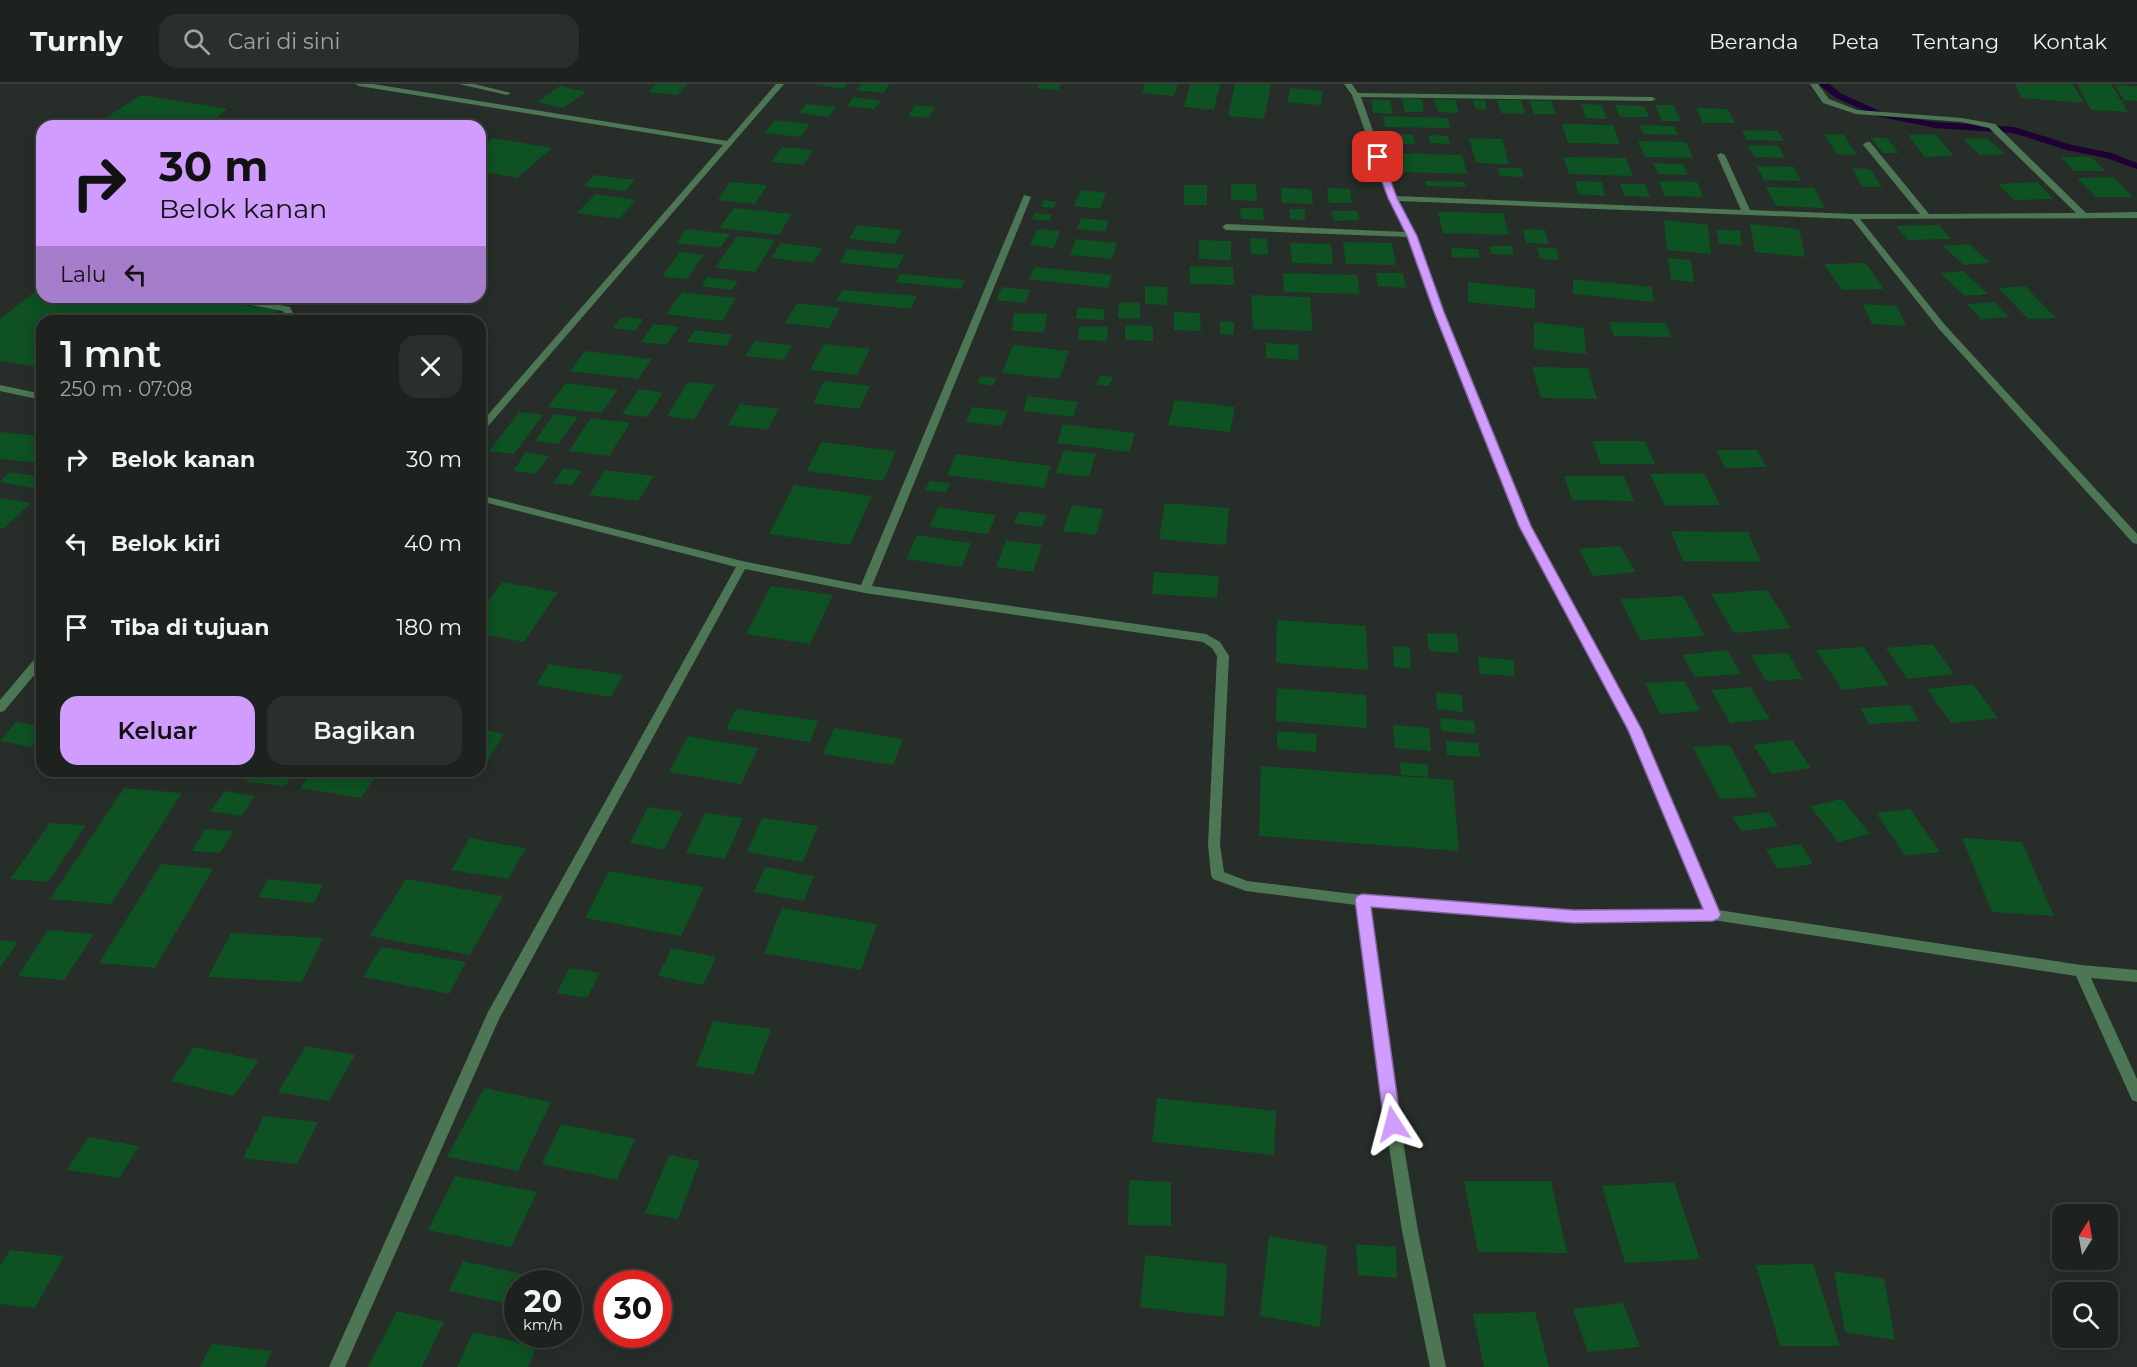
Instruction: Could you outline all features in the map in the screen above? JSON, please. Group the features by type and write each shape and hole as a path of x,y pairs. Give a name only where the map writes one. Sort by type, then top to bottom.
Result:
{"street":[{"path":"359,84 726,143"},
{"path":"463,84 507,93"},
{"path":"486,423 726,143 780,84"},
{"path":"1348,84 1356,95 1393,198 1412,236 1439,312 1525,526 1635,730 1713,915"},
{"path":"1814,84 1826,101 1856,112 1962,120 1992,126 2084,216"},
{"path":"1356,95 1652,99"},
{"path":"1867,144 1926,216"},
{"path":"1721,155 1748,213"},
{"path":"865,589 1027,197"},
{"path":"1393,198 1854,218 2137,215"},
{"path":"1854,218 1942,327 2137,541"},
{"path":"1226,227 1412,236"},
{"path":"254,303 286,309 289,315"},
{"path":"0,388 36,396"},
{"path":"486,500 742,565 865,589 1206,638 1216,645 1223,656 1214,845 1218,875 1246,886 1362,900 1574,916 1713,915 2080,972 2137,976"},
{"path":"337,1367 494,1016 742,565"},
{"path":"0,708 36,665"},
{"path":"1362,900 1386,1081 1410,1232 1438,1367"},
{"path":"2080,972 2137,1095"}],"building":[{"path":"656,84 688,84 677,95 648,92"},
{"path":"814,84 847,84 843,89"},
{"path":"861,84 890,84 883,93 856,90"},
{"path":"1039,84 1061,84 1058,90 1037,88"},
{"path":"1145,84 1178,84 1174,96 1142,93"},
{"path":"1190,84 1220,84 1214,110 1184,107"},
{"path":"1235,84 1271,84 1264,119 1228,116"},
{"path":"2015,84 2073,84 2084,103 2022,98"},
{"path":"2077,84 2111,84 2128,112 2091,110"},
{"path":"2115,85 2137,86 2137,101 2124,100"},
{"path":"560,86 586,92 563,108 537,102"},
{"path":"1290,88 1323,91 1321,105 1287,102"},
{"path":"141,95 228,109 212,120 105,118"},
{"path":"853,97 881,101 874,109 847,106"},
{"path":"1402,98 1422,99 1424,112 1405,112"},
{"path":"1434,99 1456,100 1459,113 1438,112"},
{"path":"1371,100 1390,100 1393,114 1373,113"},
{"path":"1473,100 1485,100 1487,110 1476,109"},
{"path":"1497,100 1521,100 1525,114 1501,113"},
{"path":"1530,101 1551,101 1556,114 1534,114"},
{"path":"806,104 836,107 828,117 799,113"},
{"path":"1581,104 1602,105 1607,119 1586,118"},
{"path":"915,105 935,107 928,118 908,116"},
{"path":"1615,105 1644,106 1649,117 1620,117"},
{"path":"1655,105 1674,105 1681,121 1662,121"},
{"path":"1696,108 1728,109 1735,123 1703,123"},
{"path":"1383,116 1448,118 1450,128 1385,127"},
{"path":"775,120 810,124 800,137 764,133"},
{"path":"1562,124 1613,125 1620,144 1568,143"},
{"path":"1639,125 1674,126 1678,135 1643,134"},
{"path":"1742,130 1778,131 1784,141 1747,140"},
{"path":"1395,134 1413,135 1415,144 1397,144"},
{"path":"1824,134 1844,135 1857,155 1837,154"},
{"path":"1935,134 1954,156 1925,157 1908,135"},
{"path":"1429,135 1448,136 1450,144 1430,143"},
{"path":"493,138 552,148 517,178 486,172 486,143"},
{"path":"1469,138 1502,139 1509,164 1476,163"},
{"path":"1871,138 1887,138 1899,153 1883,153"},
{"path":"1987,138 2005,154 1980,155 1963,139"},
{"path":"1638,141 1686,142 1693,158 1645,157"},
{"path":"1748,145 1779,146 1785,158 1754,157"},
{"path":"782,147 813,150 803,165 771,162"},
{"path":"1394,153 1462,155 1467,174 1398,172"},
{"path":"1563,157 1626,158 1633,176 1569,174"},
{"path":"2061,157 2091,157 2105,171 2074,171"},
{"path":"1653,163 1683,164 1688,175 1658,174"},
{"path":"1757,166 1794,167 1801,181 1764,180"},
{"path":"1498,168 1521,168 1524,177 1500,176"},
{"path":"1852,168 1870,169 1882,187 1862,187"},
{"path":"594,175 635,180 625,191 584,186"},
{"path":"2113,177 2133,197 2096,197 2077,178"},
{"path":"1425,181 1464,182 1466,187 1426,186"},
{"path":"1575,181 1602,182 1605,196 1578,194"},
{"path":"1659,181 1697,182 1703,197 1665,196"},
{"path":"730,182 767,185 755,204 718,200"},
{"path":"2037,182 2053,199 2014,200 1998,184"},
{"path":"1231,184 1256,184 1257,201 1231,200"},
{"path":"1620,184 1645,184 1650,197 1625,196"},
{"path":"1184,185 1207,185 1207,205 1184,205"},
{"path":"1766,187 1814,188 1825,208 1776,206"},
{"path":"1281,188 1311,189 1313,204 1282,203"},
{"path":"1327,188 1350,189 1352,203 1329,203"},
{"path":"1081,190 1106,193 1100,209 1074,206"},
{"path":"595,194 636,200 619,219 577,213"},
{"path":"1044,200 1057,202 1054,208 1041,207"},
{"path":"734,208 792,214 779,235 719,228"},
{"path":"1240,208 1263,208 1264,220 1241,219"},
{"path":"1290,209 1305,209 1305,220 1290,219"},
{"path":"1331,211 1357,211 1360,220 1334,221"},
{"path":"1438,212 1503,213 1509,235 1443,233"},
{"path":"1034,213 1052,215 1049,221 1032,219"},
{"path":"1081,218 1109,221 1105,232 1077,229"},
{"path":"1664,220 1708,225 1711,254 1667,250"},
{"path":"1750,224 1799,229 1805,257 1755,252"},
{"path":"857,225 902,230 895,244 849,239"},
{"path":"1939,225 1951,239 1908,240 1896,226"},
{"path":"686,229 730,234 720,248 676,243"},
{"path":"1037,229 1060,231 1054,248 1030,245"},
{"path":"1523,229 1545,230 1549,244 1526,243"},
{"path":"1716,229 1740,231 1742,246 1719,243"},
{"path":"737,236 775,240 755,272 715,268"},
{"path":"1250,238 1267,239 1268,255 1251,254"},
{"path":"1076,239 1117,243 1112,259 1070,255"},
{"path":"1199,240 1231,241 1231,260 1199,259"},
{"path":"1343,242 1392,243 1396,265 1346,264"},
{"path":"781,243 822,248 813,263 771,258"},
{"path":"1290,243 1331,244 1333,264 1292,263"},
{"path":"1969,244 1990,263 1964,265 1943,246"},
{"path":"1489,246 1512,246 1514,255 1491,254"},
{"path":"1451,248 1478,249 1480,258 1452,257"},
{"path":"1537,248 1556,248 1559,260 1540,259"},
{"path":"847,249 904,255 897,269 840,263"},
{"path":"680,252 704,255 687,279 662,277"},
{"path":"1668,258 1691,260 1694,282 1671,280"},
{"path":"1866,263 1884,289 1842,290 1824,264"},
{"path":"1190,266 1233,267 1234,285 1190,284"},
{"path":"1035,267 1112,275 1108,288 1029,279"},
{"path":"1963,271 1988,294 1965,296 1940,273"},
{"path":"1283,273 1357,275 1360,294 1284,292"},
{"path":"1376,273 1403,273 1406,288 1378,286"},
{"path":"900,274 965,280 961,289 896,282"},
{"path":"707,277 738,281 732,290 702,286"},
{"path":"1573,279 1652,287 1654,302 1573,294"},
{"path":"1468,282 1535,289 1535,309 1468,302"},
{"path":"1145,286 1168,287 1167,305 1145,304"},
{"path":"2025,286 2056,318 2028,319 1998,288"},
{"path":"1002,287 1030,290 1025,303 996,300"},
{"path":"842,290 917,296 911,309 836,301"},
{"path":"36,291 36,303 225,303 278,310 273,315 36,315 36,366 0,361 0,319"},
{"path":"682,292 736,298 722,321 666,314"},
{"path":"1251,295 1310,297 1313,331 1253,329"},
{"path":"1119,302 1140,303 1140,319 1118,318"},
{"path":"1994,302 2009,317 1981,319 1967,304"},
{"path":"797,303 840,308 829,328 785,323"},
{"path":"1863,304 1897,306 1906,326 1872,324"},
{"path":"1077,308 1105,309 1104,320 1076,319"},
{"path":"1174,312 1200,313 1201,331 1174,330"},
{"path":"1014,313 1047,314 1044,332 1012,331"},
{"path":"622,317 643,319 635,331 613,328"},
{"path":"1220,321 1234,322 1234,335 1220,334"},
{"path":"1534,322 1584,328 1586,354 1534,349"},
{"path":"1609,322 1666,323 1671,337 1614,336"},
{"path":"654,324 679,327 666,345 641,342"},
{"path":"1125,325 1153,326 1153,341 1125,340"},
{"path":"1079,326 1108,327 1107,341 1078,340"},
{"path":"695,330 733,335 726,346 687,342"},
{"path":"755,341 792,345 784,360 745,356"},
{"path":"1266,343 1299,345 1298,360 1266,358"},
{"path":"824,344 870,349 857,375 810,370"},
{"path":"1013,345 1069,351 1059,379 1002,373"},
{"path":"585,351 652,359 638,379 570,371"},
{"path":"1532,367 1588,368 1597,399 1541,398"},
{"path":"1100,375 1113,377 1109,386 1097,385"},
{"path":"981,376 996,378 993,386 977,383"},
{"path":"824,381 870,386 859,409 813,403"},
{"path":"688,382 715,385 694,420 667,416"},
{"path":"566,383 618,390 601,413 548,407"},
{"path":"639,389 663,393 647,417 622,414"},
{"path":"1028,396 1078,402 1073,417 1023,411"},
{"path":"1175,400 1235,407 1230,432 1168,425"},
{"path":"740,404 779,409 767,430 728,425"},
{"path":"972,407 1008,411 1001,426 966,422"},
{"path":"519,412 543,415 514,454 489,451"},
{"path":"554,414 578,417 558,444 535,441"},
{"path":"591,418 630,423 609,456 569,451"},
{"path":"1063,424 1135,433 1130,452 1057,443"},
{"path":"0,432 36,435 36,462 0,459"},
{"path":"1592,441 1645,441 1655,464 1601,464"},
{"path":"821,442 896,451 883,481 807,471"},
{"path":"1064,450 1096,454 1089,477 1056,473"},
{"path":"1716,450 1757,450 1766,467 1725,468"},
{"path":"526,452 549,456 536,474 513,471"},
{"path":"956,454 1051,466 1044,488 947,475"},
{"path":"564,468 582,471 572,485 553,483"},
{"path":"605,470 654,476 638,501 589,495"},
{"path":"9,472 36,476 36,488 0,482"},
{"path":"1704,473 1720,505 1665,506 1650,474"},
{"path":"1564,476 1624,476 1634,501 1572,500"},
{"path":"930,481 950,483 946,492 925,490"},
{"path":"794,485 872,496 850,545 769,534"},
{"path":"0,498 31,503 3,529 0,528"},
{"path":"1165,503 1229,508 1226,545 1159,539"},
{"path":"1072,505 1103,509 1096,535 1063,531"},
{"path":"938,507 996,515 988,534 930,527"},
{"path":"1019,511 1046,515 1042,527 1014,523"},
{"path":"1671,531 1748,532 1761,562 1683,561"},
{"path":"917,535 971,543 962,567 906,559"},
{"path":"1006,540 1042,545 1033,572 996,567"},
{"path":"1620,546 1636,572 1593,576 1579,549"},
{"path":"1154,572 1219,576 1217,598 1152,594"},
{"path":"502,582 558,592 524,642 486,635 486,605"},
{"path":"771,586 833,595 810,644 746,634"},
{"path":"1767,590 1791,628 1734,633 1711,594"},
{"path":"1683,596 1705,636 1640,640 1620,599"},
{"path":"1277,620 1366,626 1368,670 1276,663"},
{"path":"1427,633 1457,634 1459,653 1429,651"},
{"path":"1932,644 1954,674 1907,679 1886,648"},
{"path":"1393,646 1410,647 1411,669 1394,667"},
{"path":"1864,647 1889,685 1842,690 1816,650"},
{"path":"1727,650 1741,674 1695,677 1682,655"},
{"path":"1788,653 1803,679 1766,681 1751,655"},
{"path":"1478,657 1513,660 1515,676 1480,674"},
{"path":"549,664 623,675 611,697 536,685"},
{"path":"1685,681 1700,711 1660,714 1645,683"},
{"path":"1973,684 1998,718 1951,723 1927,689"},
{"path":"1750,687 1770,719 1730,723 1711,690"},
{"path":"1277,688 1366,695 1367,728 1276,721"},
{"path":"1436,692 1462,695 1463,712 1437,709"},
{"path":"1910,705 1919,721 1869,724 1860,708"},
{"path":"736,709 818,721 810,742 726,729"},
{"path":"1440,718 1474,721 1475,734 1441,731"},
{"path":"16,722 36,726 36,742 31,747 0,741"},
{"path":"1393,725 1429,728 1431,751 1395,748"},
{"path":"834,728 903,739 893,765 823,754"},
{"path":"486,730 504,734 486,763"},
{"path":"1277,731 1317,734 1316,752 1277,749"},
{"path":"688,736 758,748 741,784 669,772"},
{"path":"1792,740 1811,768 1772,774 1753,745"},
{"path":"1446,741 1478,743 1480,757 1447,755"},
{"path":"1730,745 1757,797 1720,799 1693,747"},
{"path":"1400,762 1428,765 1428,777 1401,775"},
{"path":"1261,766 1453,780 1459,851 1259,836"},
{"path":"249,777 291,777 285,786 246,782"},
{"path":"308,777 376,777 361,798 300,788"},
{"path":"124,788 182,793 111,904 50,899"},
{"path":"225,791 255,796 241,816 210,811"},
{"path":"1842,799 1870,834 1838,842 1810,806"},
{"path":"648,807 683,812 664,850 630,843"},
{"path":"1910,809 1940,852 1905,856 1876,813"},
{"path":"1769,812 1778,826 1741,831 1732,817"},
{"path":"705,813 743,818 725,859 686,853"},
{"path":"762,818 818,826 803,862 747,852"},
{"path":"50,823 86,825 48,882 10,879"},
{"path":"205,829 234,831 220,853 192,851"},
{"path":"470,838 526,848 508,879 451,870"},
{"path":"1962,838 2022,842 2054,916 1992,912"},
{"path":"1801,844 1813,864 1777,869 1766,849"},
{"path":"161,864 213,869 155,968 99,963"},
{"path":"765,867 814,876 804,901 754,892"},
{"path":"609,871 704,887 681,936 585,918"},
{"path":"268,879 323,885 314,903 258,897"},
{"path":"406,879 503,896 470,955 370,936"},
{"path":"782,908 877,924 861,970 764,953"},
{"path":"48,930 94,934 64,980 18,976"},
{"path":"231,933 323,938 302,982 208,977"},
{"path":"0,940 18,942 0,968"},
{"path":"381,947 466,962 449,994 363,977"},
{"path":"672,948 716,957 703,985 658,976"},
{"path":"569,968 600,973 587,998 557,993"},
{"path":"713,1021 771,1029 754,1075 696,1066"},
{"path":"306,1046 355,1055 329,1101 278,1092"},
{"path":"194,1047 259,1060 234,1096 171,1081"},
{"path":"484,1088 551,1102 518,1171 447,1157"},
{"path":"1157,1098 1276,1111 1274,1155 1152,1142"},
{"path":"264,1116 318,1122 297,1164 243,1158"},
{"path":"561,1124 635,1139 617,1180 542,1164"},
{"path":"88,1137 139,1146 119,1178 67,1170"},
{"path":"669,1155 700,1161 678,1219 645,1213"},
{"path":"455,1176 537,1192 511,1247 428,1230"},
{"path":"1129,1180 1171,1182 1171,1226 1128,1225"},
{"path":"1464,1181 1551,1181 1567,1253 1478,1252"},
{"path":"1674,1182 1700,1259 1625,1263 1602,1186"},
{"path":"1269,1236 1327,1246 1320,1327 1260,1316"},
{"path":"1356,1244 1396,1247 1397,1278 1358,1275"},
{"path":"10,1250 64,1256 35,1308 0,1304 0,1266"},
{"path":"1145,1255 1227,1264 1224,1317 1140,1307"},
{"path":"463,1261 504,1270 504,1303 449,1291"},
{"path":"1813,1264 1840,1346 1780,1346 1756,1265"},
{"path":"1834,1271 1884,1279 1895,1340 1845,1332"},
{"path":"1623,1303 1640,1347 1588,1352 1573,1309"},
{"path":"397,1311 444,1322 422,1367 368,1367"},
{"path":"1535,1312 1549,1367 1484,1367 1473,1314"},
{"path":"473,1332 504,1339 504,1348 536,1348 528,1367 457,1367"},
{"path":"212,1344 272,1351 265,1367 200,1367"}],"waterway":[{"path":"1823,84 1839,96 1879,114 1898,119 1935,125 2014,130 2070,148 2108,155 2137,166"}],"route":[{"path":"1378,157 1393,198 1412,236 1439,312 1525,526 1635,730 1713,915 1574,916 1362,900 1393,1124"}]}
